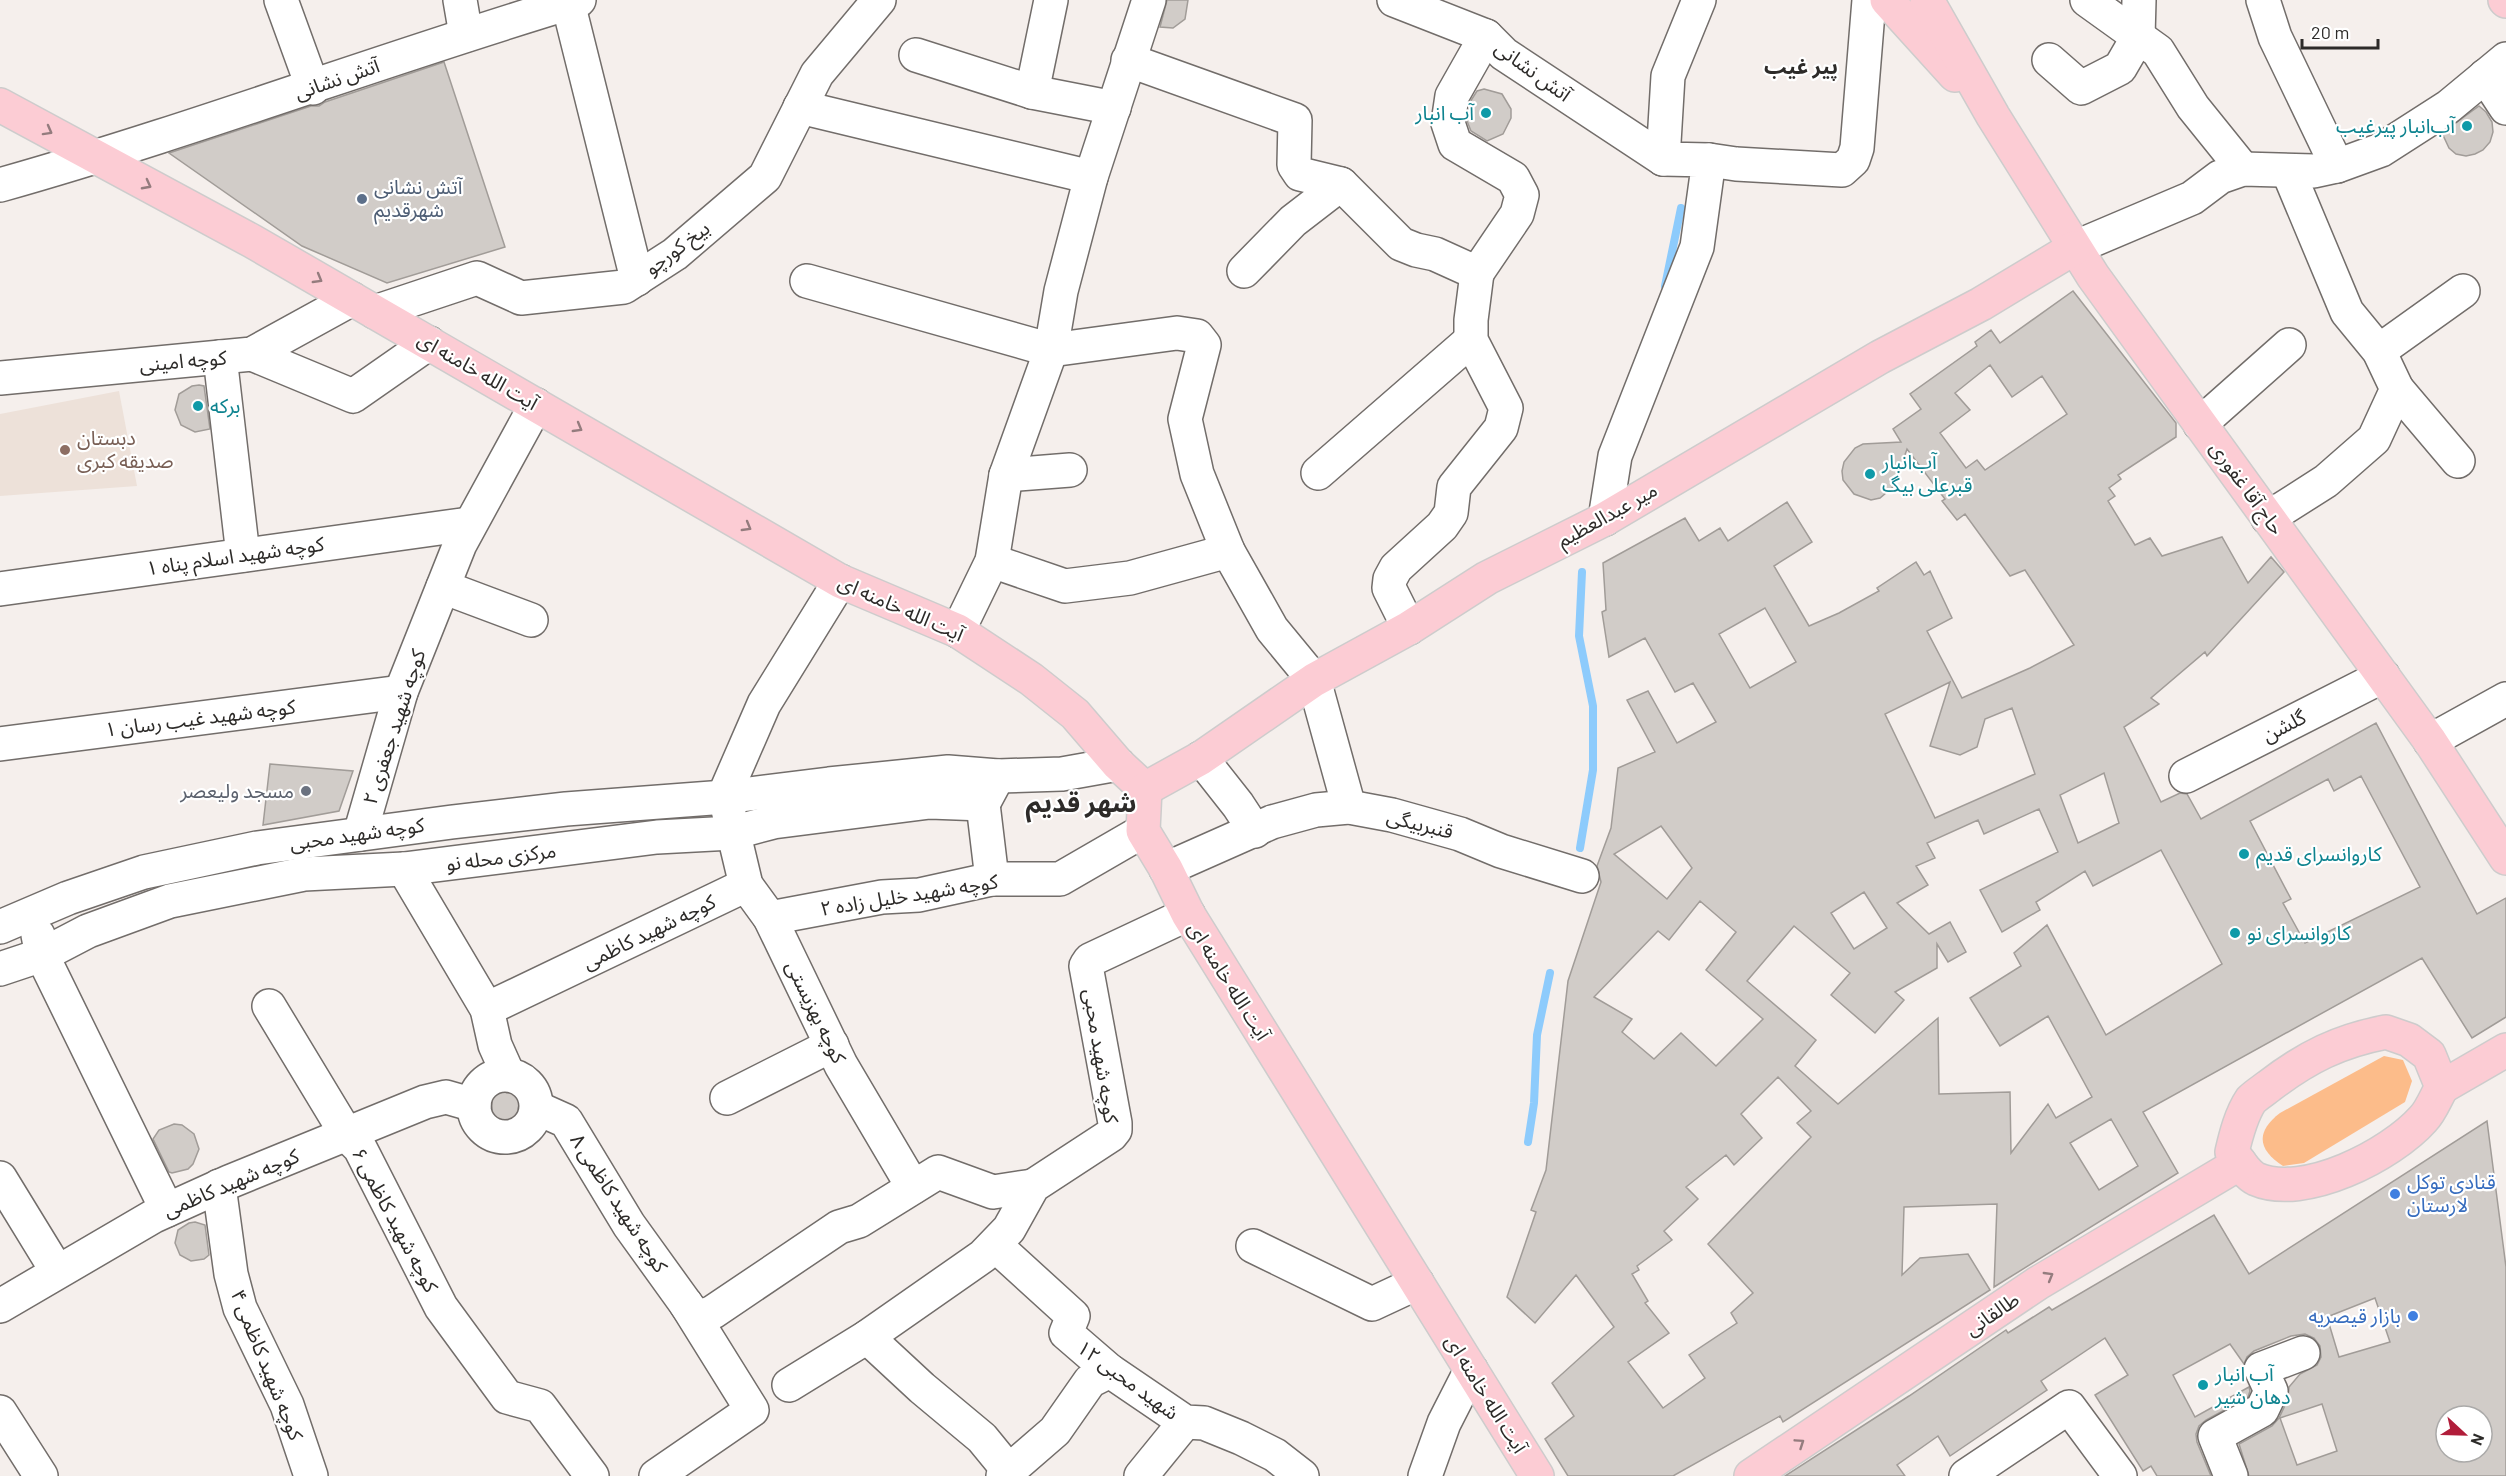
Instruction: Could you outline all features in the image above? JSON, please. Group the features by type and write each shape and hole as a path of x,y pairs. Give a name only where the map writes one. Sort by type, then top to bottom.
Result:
{"main road":[{"name":"حاج آقا غفوری","path":"1887,0 1993,116"},
{"name":"حاج آقا غفوری","path":"1927,0 1993,116 2074,248 2430,741 2504,851"},
{"name":"آیت الله خامنه ای","path":"0,105 252,241 840,581 958,631 1031,679 1075,714 1144,789"},
{"name":"میر عبدالعظیم","path":"1144,789 1201,758 1314,680 1409,628 1487,578 1605,519 1860,369 1981,303 2074,248"},
{"path":"1143,831 1144,789"},
{"name":"آیت الله خامنه ای","path":"1143,831 1166,869 1188,914 1537,1476"},
{"path":"2442,1087 2429,1054 2409,1040 2386,1032 2354,1038 2317,1054 2282,1076 2252,1099 2238,1127 2232,1152 2256,1179 2288,1185 2318,1181 2345,1171 2374,1156 2402,1137 2424,1118 2442,1087 2506,1050"},
{"name":"طالقانی","path":"1752,1476 2038,1283 2240,1163"}],"street":[{"path":"281,0 313,88"},
{"path":"460,0 466,35"},
{"name":"بیخ کورچو","path":"363,305 477,278 521,298 624,287 675,255 765,177 817,74 879,0"},
{"path":"1032,92 1051,0"},
{"path":"958,631 992,561 1006,476 1051,350 1061,291 1091,177 1149,0"},
{"name":"آتش نشانی","path":"1394,0 1486,36 1504,54 1663,159"},
{"path":"1699,0 1668,76 1663,159 1709,160 1737,164 1842,170 1853,160 1857,148 1869,0"},
{"path":"2087,0 2158,51 2193,107 2243,170"},
{"path":"2049,60 2081,88 2120,68 2138,37 2139,0"},
{"path":"2263,0 2275,38 2337,166"},
{"path":"574,2 637,279"},
{"name":"آتش نشانی","path":"0,185 96,158 313,88 466,35 574,2"},
{"path":"1409,628 1389,588 1390,579 1396,568 1442,526 1451,513 1454,487 1501,428 1506,408 1472,340 1471,320 1477,273 1517,214 1522,195 1513,178 1455,144 1448,123 1452,96 1486,36"},
{"path":"916,55 1032,92 1114,108"},
{"path":"1128,60 1295,120 1294,165 1300,174 1341,184 1401,244 1435,254 1477,273"},
{"path":"2074,248 2192,198 2220,177 2243,170 2264,168 2314,171 2337,166 2381,150 2448,106 2495,67 2506,108"},
{"path":"800,107 1091,177"},
{"path":"1605,519 1615,456 1697,247 1709,160"},
{"path":"2288,171 2347,312 2379,351 2397,389 2458,461"},
{"path":"1244,271 1293,221 1341,184"},
{"path":"807,282 1051,350 1177,333 1197,336 1204,345 1185,419 1197,474 1228,551 1272,629 1314,680 1349,807"},
{"path":"2379,351 2463,291"},
{"name":"کوچه امینی","path":"0,378 252,354 363,305"},
{"path":"1318,473 1472,340"},
{"path":"252,354 353,396 429,343"},
{"path":"2200,424 2289,345"},
{"path":"220,357 243,555"},
{"path":"2268,518 2326,482 2374,439 2397,389"},
{"name":"کوچه شهید جعفری ۲","path":"360,834 401,692 443,587 469,524 537,405"},
{"path":"1006,476 1070,470"},
{"name":"کوچه شهید اسلام پناه ۱","path":"0,589 469,524"},
{"path":"992,561 1065,586 1130,578 1228,551"},
{"path":"725,797 726,789 764,704 840,581"},
{"path":"443,587 531,620"},
{"name":"گلشن","path":"2186,776 2383,676"},
{"name":"کوچه شهید غیب رسان ۱","path":"0,744 401,692"},
{"path":"2430,741 2506,699"},
{"path":"1201,758 1255,831"},
{"name":"مرکزی محله نو","path":"0,969 42,955 88,931 170,901 304,874 404,869 657,837 732,833 773,822 930,802 1119,764"},
{"name":"مرکزی محله نو","path":"725,797 829,783 948,772 991,790"},
{"path":"991,790 992,879"},
{"name":"کوچه بهزیستی","path":"725,797 746,885 770,918 851,1083 913,1186"},
{"name":"کوچه شهید محبی","path":"0,927 33,912 144,872 257,848 567,809 725,797"},
{"name":"قنبربیگی","path":"1166,869 1206,849 1255,831 1272,822 1316,810 1349,807 1392,815 1460,834 1501,851 1582,876"},
{"name":"کوچه شهید خلیل زاده ۲","path":"770,918 882,897 919,895 992,879 1060,879 1143,831"},
{"path":"404,869 487,1009 495,1045 508,1074"},
{"name":"کوچه شهید کاظمی","path":"487,1009 746,885"},
{"path":"33,912 42,955 167,1210"},
{"name":"کوچه شهید محبی","path":"789,1385 867,1337 983,1256 1008,1229 1033,1186 1116,1130 1086,966 1090,960 1188,914"},
{"name":"کوچه شهید کاظمی ۶","path":"269,1006 347,1135 360,1148 441,1307 507,1397 540,1406 592,1476"},
{"path":"727,1098 832,1045"},
{"path":"508,1074 526,1082 536,1098 537,1108 534,1118 520,1134 498,1137 480,1125 475,1115 474,1105 477,1092 484,1082 496,1076 508,1074"},
{"name":"کوچه شهید کاظمی","path":"0,1305 167,1210 219,1186 425,1102 446,1097 460,1099 474,1105"},
{"name":"کوچه شهید کاظمی ۸","path":"537,1108 566,1121 629,1225 688,1308 752,1410 656,1476"},
{"path":"688,1308 701,1317 713,1312 839,1227 859,1221 939,1172 993,1192 1033,1186"},
{"path":"0,1178 57,1271"},
{"name":"کوچه شهید کاظمی ۴","path":"219,1186 231,1274 240,1308 286,1405 307,1474"},
{"name":"شهید محبی ۱۲","path":"995,1245 1072,1316 1066,1334 1110,1371 1185,1422 1204,1423 1241,1438 1275,1455 1302,1476"},
{"path":"1253,1246 1372,1304 1417,1283"},
{"path":"867,1337 922,1388 982,1438 1006,1473 1055,1431 1090,1381 1110,1371"},
{"path":"2231,1476 2216,1436 2262,1410 2271,1391 2260,1368 2303,1353"},
{"path":"1425,1476 1444,1423 1471,1370"},
{"path":"1966,1476 2069,1407 2120,1476"},
{"path":"0,1412 40,1476"},
{"path":"1141,1476 1185,1422"}],"shaded area":[{"name":"دبستان صدیقه کبری","path":"119,391 137,486 0,496 0,414"},
{"path":"2384,1056 2403,1060 2412,1081 2405,1102 2304,1163 2283,1166 2268,1154 2264,1147 2263,1134 2266,1127 2280,1113"}],"building":[{"path":"1167,0 1188,0 1185,19 1173,28 1160,27"},
{"name":"آتش نشانی شهرقدیم","path":"444,62 505,247 387,283 302,246 169,153 311,106 319,106"},
{"name":"آب انبار","path":"1484,89 1502,94 1511,109 1511,118 1503,134 1487,141 1471,131 1467,121 1470,102 1477,91"},
{"name":"آب‌انبار پیرغیب","path":"2479,106 2492,122 2493,132 2490,142 2483,150 2475,154 2466,156 2456,154 2449,148 2442,133"},
{"path":"2073,291 2176,423 2176,437 2118,475 2121,479 2109,488 2115,496 2108,501 2135,545 2150,538 2162,556 2222,537 2248,583 2271,557 2284,572 2207,656 2205,652 2151,698 2159,704 2124,727 2161,802 2180,793 2187,794 2201,819 2376,723 2477,914 2506,898 2506,1017 2472,1038 2422,958 2143,1112 2178,1173 1994,1287 1997,1204 1904,1207 1902,1275 1920,1258 1968,1254 1990,1290 1783,1422 1780,1416 1673,1476 1568,1476 1545,1439 1574,1416 1552,1383 1614,1327 1576,1275 1535,1323 1507,1297 1536,1212 1531,1210 1546,1170 1568,981 1601,882 1597,866 1611,828 1618,768 1655,752 1627,700 1648,691 1677,743 1716,722 1693,683 1675,692 1645,638 1609,657 1602,612 1606,610 1603,563 1685,518 1699,541 1720,528 1728,541 1787,502 1812,542 1774,566 1809,626 1879,591 1877,588 1916,562 1924,575 1930,571 1952,618 1927,631 1962,698 2030,668 2074,645 2025,570 2010,576 1965,514 1957,520 1942,501 1945,499 1907,449 1894,486 1880,498 1871,500 1854,494 1843,480 1844,462 1855,448 1863,444 1901,442 1893,429 1921,409 1910,394 1977,346 1975,342 1991,330 2000,343","holes":["1990,365 2012,397 2042,376 2067,414 1985,470 1977,460 1966,468 1940,433 1970,410 1955,393","1765,608 1796,662 1750,688 1719,634","1950,682 1930,746 1960,755 1977,747 1985,719 2012,708 2035,774 1935,818 1885,714","2104,773 2119,823 2078,843 2060,795","2361,776 2420,887 2305,943 2283,903 2291,899 2250,821 2328,779 2334,791","2039,809 2058,852 1980,890 2002,932 2040,910 2036,902 2085,871 2093,886 2161,850 2222,964 2106,1035 2047,925 2014,953 2021,966 1970,998 2000,1046 2048,1016 2092,1097 2056,1118 2048,1104 2011,1153 2010,1092 1939,1094 1938,1018 1838,1104 1795,1066 1816,1040 1747,981 1794,926 1850,973 1831,995 1875,1033 1904,1000 1895,992 1937,968 1937,944 1948,962 1966,952 1950,922 1929,934 1897,903 1928,885 1916,866 1935,858 1927,843 1978,820 1984,834","1661,826 1692,868 1667,899 1614,854","1864,892 1887,928 1854,949 1831,913","1700,901 1736,932 1706,970 1763,1019 1716,1066 1681,1033 1654,1059 1622,1032 1632,1019 1594,997 1658,931 1669,940","1778,1077 1811,1111 1797,1123 1811,1137 1708,1244 1753,1293 1731,1313 1737,1323 1689,1355 1705,1378 1663,1408 1628,1362 1669,1333 1645,1303 1648,1301 1632,1274 1639,1270 1637,1266 1672,1240 1664,1231 1698,1199 1686,1187 1726,1155 1734,1165 1762,1138 1741,1114","2111,1119 2138,1166 2099,1190 2070,1143"]},
{"name":"برکه","path":"192,386 204,386 210,429 195,432 181,425 175,410 179,394"},
{"name":"مسجد ولیعصر","path":"270,764 353,771 339,811 263,825"},
{"path":"494,1086 507,1093 521,1087 524,1088 527,1093 520,1100 518,1109 523,1122 509,1128 501,1128 488,1118 492,1110 492,1101 488,1092"},
{"path":"2487,1121 2506,1267 2506,1476 2249,1476 2239,1444 2272,1426 2279,1418 2288,1399 2289,1387 2300,1374 2317,1365 2321,1357 2320,1346 2314,1338 2305,1334 2291,1336 2254,1351 2247,1357 2244,1364 2230,1344 2173,1375 2195,1417 2249,1387 2248,1397 2199,1426 2196,1434 2197,1442 2211,1476 2157,1476 2151,1466 2143,1471 2095,1395 2128,1375 2105,1338 2041,1381 2047,1390 1950,1456 1938,1436 1897,1465 1905,1476 1785,1476 2006,1330 2008,1333 2049,1307 2052,1310 2214,1215 2249,1274","holes":["2375,1298 2390,1342 2339,1357 2327,1317","2322,1404 2337,1451 2297,1465 2280,1418"]},
{"path":"174,1124 182,1125 194,1134 199,1149 193,1164 188,1169 172,1173 169,1172 153,1139 159,1130"},
{"path":"195,1222 205,1225 209,1255 204,1259 191,1261 180,1255 175,1243 178,1230"}],"waterway":[{"path":"1665,286 1681,208"},
{"path":"1580,848 1593,770 1593,706 1579,636 1582,572"},
{"path":"1528,1142 1534,1103 1537,1035 1550,973"}],"place":[{"name":"آب انبار","path":"1486,113"},
{"name":"آب‌انبار پیرغیب","path":"2467,126"},
{"name":"آتش نشانی شهرقدیم","path":"362,199"},
{"name":"برکه","path":"198,406"},
{"name":"دبستان صدیقه کبری","path":"65,450"},
{"name":"آب‌انبار قبرعلی بیگ","path":"1870,474"},
{"name":"مسجد ولیعصر","path":"306,791"},
{"name":"کاروانسرای قدیم","path":"2244,854"},
{"name":"کاروانسرای نو","path":"2235,933"},
{"name":"قنادی توکل لارستان","path":"2395,1194"},
{"name":"بازار قیصریه","path":"2413,1316"},
{"name":"آب انبار دهان شیر","path":"2203,1385"}],"district":[{"name":"پیر غیب","path":"1801,67"},
{"name":"شهر قدیم","path":"1081,803"}]}
